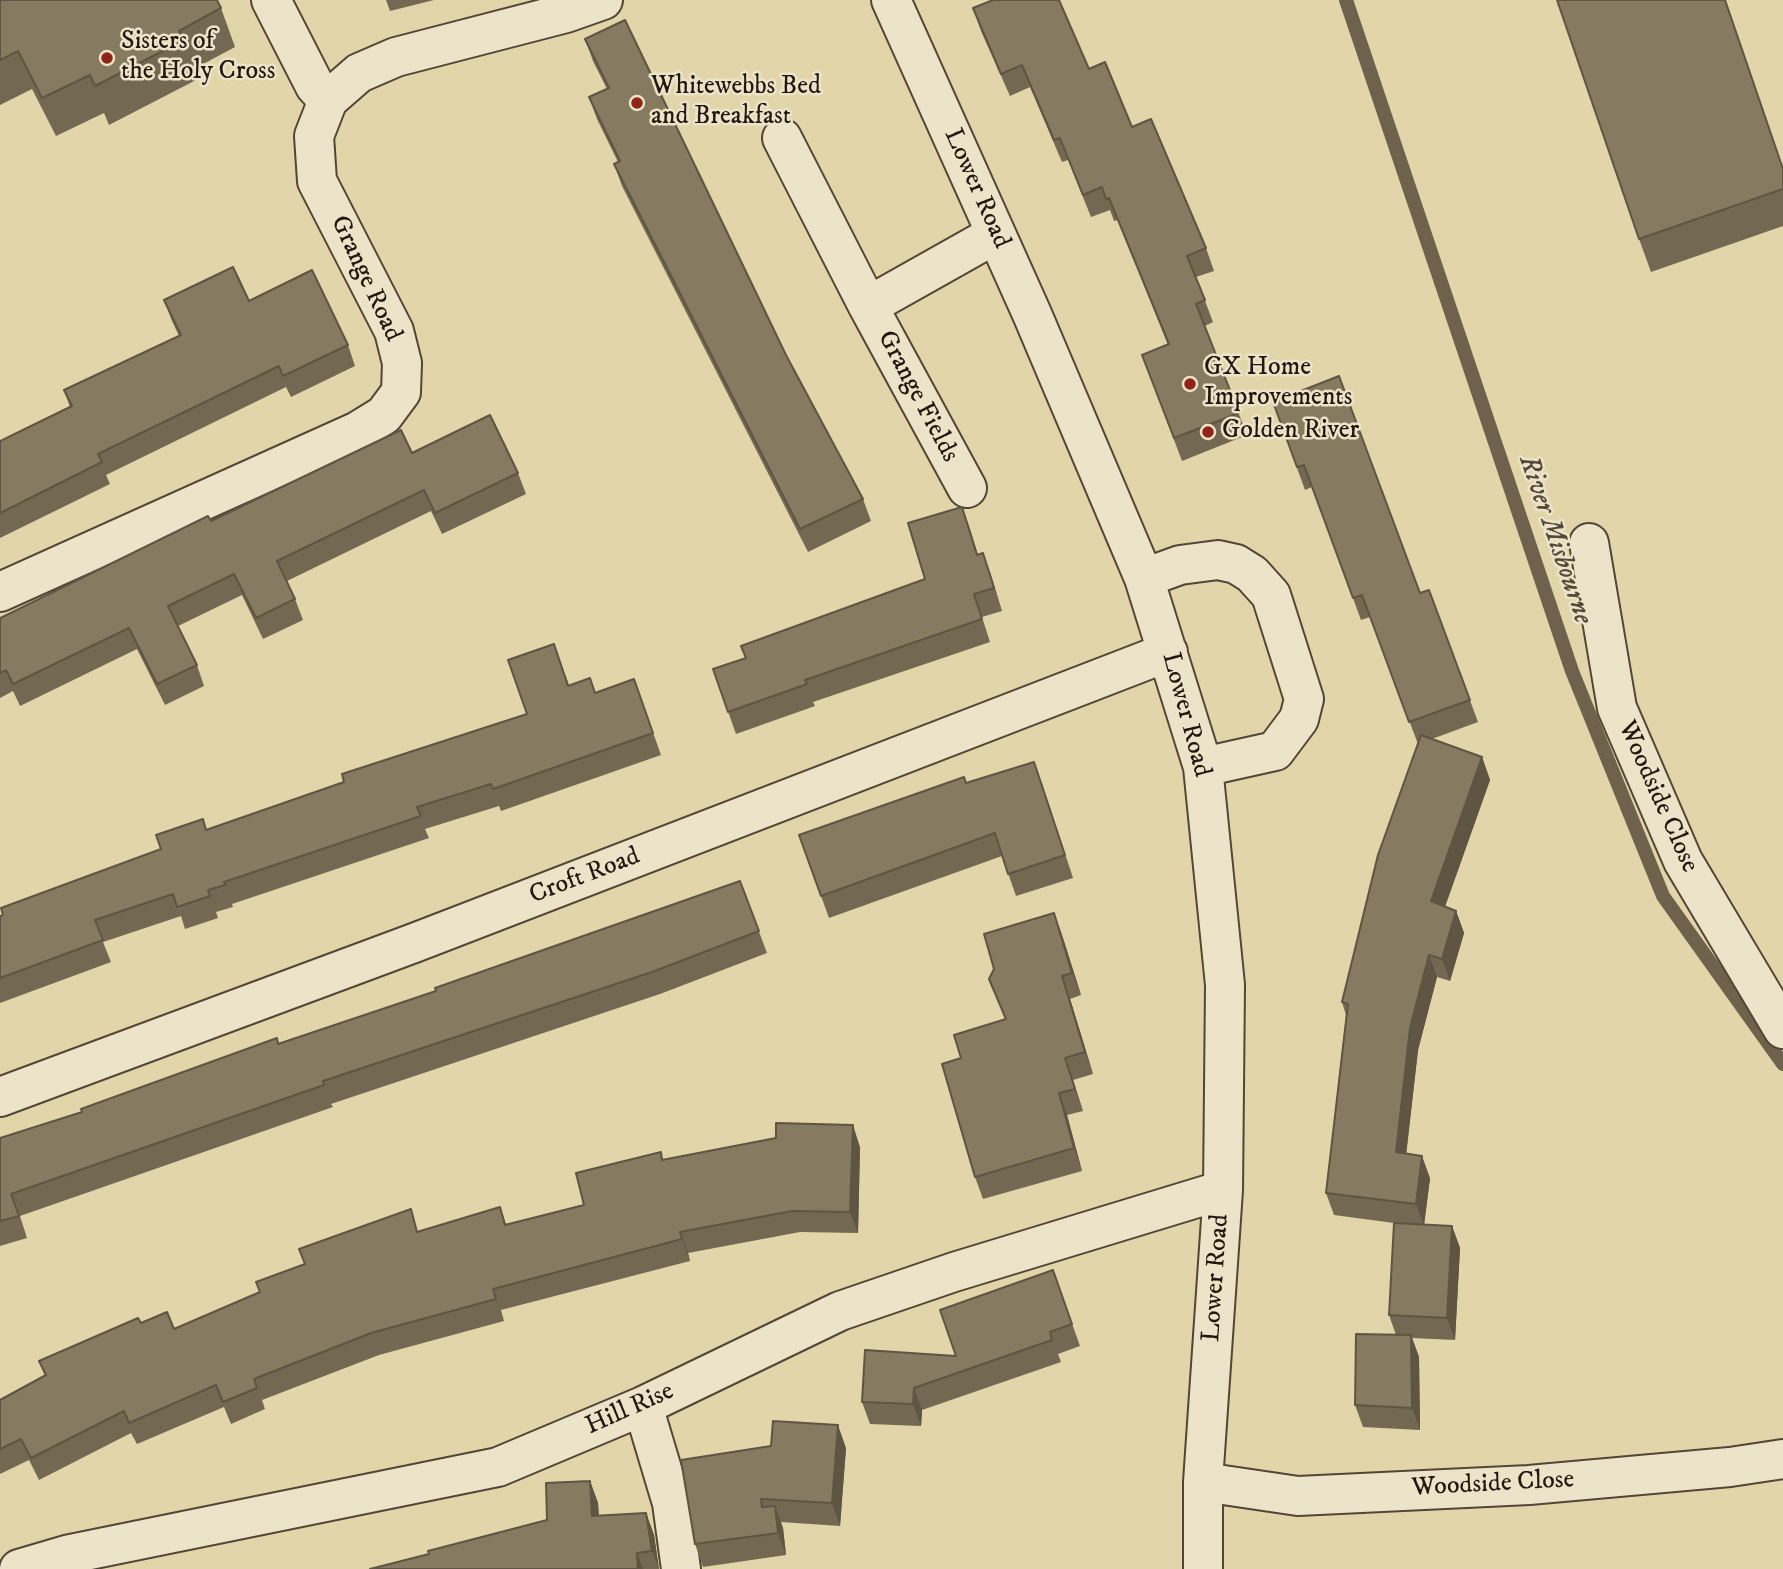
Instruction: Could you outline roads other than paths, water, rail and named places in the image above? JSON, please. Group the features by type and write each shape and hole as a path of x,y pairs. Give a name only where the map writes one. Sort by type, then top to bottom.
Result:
{"street":[{"path":"271,0 315,86 328,100"},
{"name":"Grange Road","path":"0,592 358,431 384,415 401,392 402,363 394,331 317,181 314,136 328,100 359,73 396,57 564,6 603,0"},
{"name":"Lower Road","path":"891,0 996,234 1144,578 1203,767 1225,985 1223,1191 1203,1482 1203,1569"},
{"name":"Grange Fields","path":"782,138 868,306 967,488"},
{"name":"Grange Fields","path":"868,306 996,234"},
{"name":"Woodside Close","path":"1589,543 1617,708 1683,862 1783,1029"},
{"path":"1144,578 1180,565 1218,560 1236,564 1252,574 1271,595 1304,698 1299,719 1288,738 1275,751 1203,767"},
{"name":"Croft Road","path":"0,1097 414,943 1168,652"},
{"name":"Hill Rise","path":"19,1569 70,1554 498,1467 643,1406 840,1311 954,1272 1223,1191"},
{"path":"643,1406 672,1503 681,1569"},
{"name":"Woodside Close","path":"1203,1482 1298,1496 1529,1485 1730,1467 1783,1459"}],"waterway":[{"name":"River Misbourne","path":"1346,0 1572,671 1663,896 1783,1064"}],"place":[{"name":"Sisters of the Holy Cross","path":"107,58"},
{"name":"Whitewebbs Bed and Breakfast","path":"637,103"},
{"name":"GX Home Improvements","path":"1190,384"},
{"name":"Golden River","path":"1208,432"}]}
